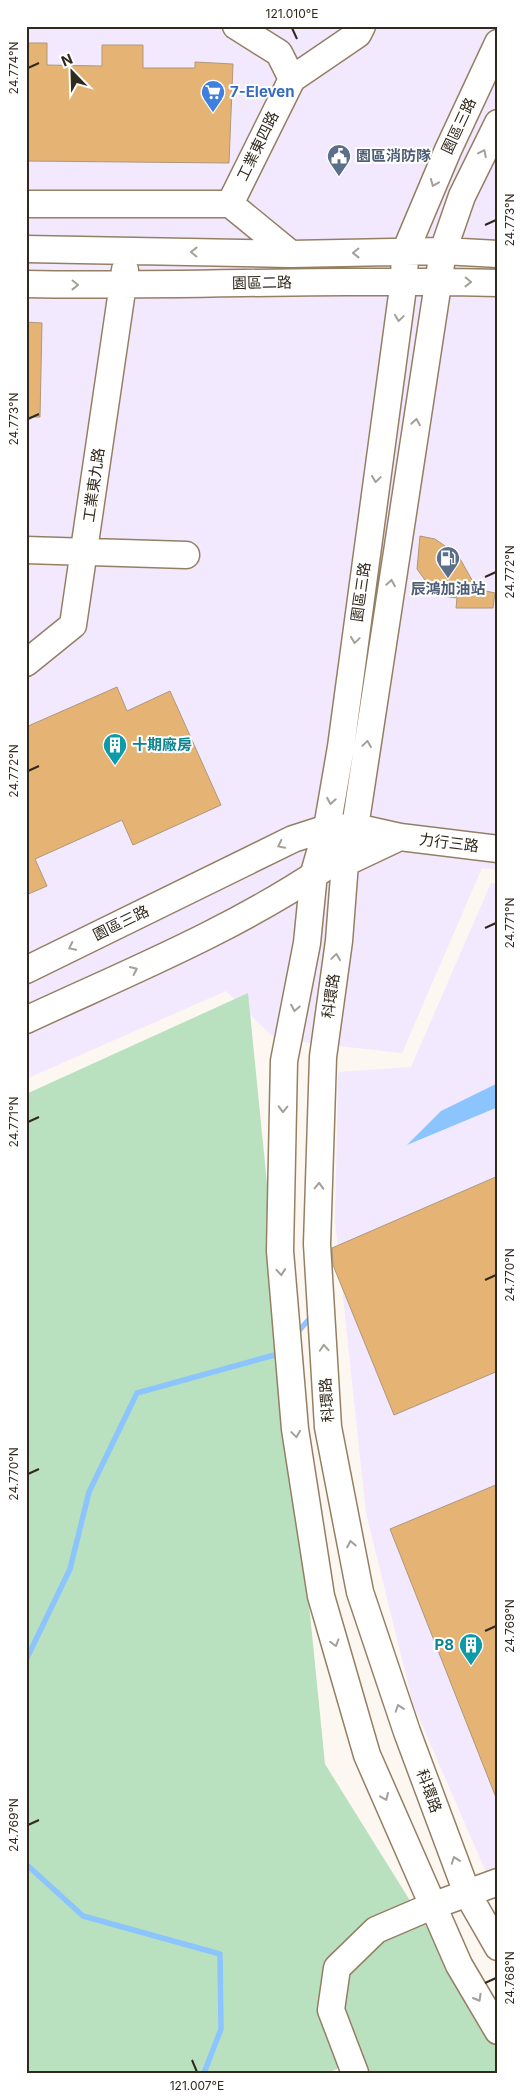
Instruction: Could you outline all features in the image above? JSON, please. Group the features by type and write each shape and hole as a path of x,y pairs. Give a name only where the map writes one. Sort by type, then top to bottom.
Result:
{"street":[{"path":"236,26 278,53 292,79 354,29"},
{"name":"園區三路","path":"26,970 285,843 326,828 341,747 404,280 405,252 448,150 498,43"},
{"name":"工業東四路","path":"230,204 292,79"},
{"name":"園區三路","path":"355,826 443,251 455,221 462,196 498,123"},
{"path":"26,204 230,204 291,254"},
{"name":"園區二路","path":"26,249 291,254 443,251 498,254"},
{"name":"工業東九路","path":"26,663 73,625 124,286 126,252"},
{"name":"園區二路","path":"26,284 124,286 404,280 498,282"},
{"path":"26,550 84,550 186,555"},
{"name":"力行三路","path":"326,828 355,826 400,837 498,849"},
{"name":"科環路","path":"355,826 328,868 309,934 284,1061 280,1250 295,1429 321,1596 367,1755 459,1966 498,2031"},
{"name":"科環路","path":"326,828 328,868 339,941 323,1057 317,1244 328,1427 360,1592 407,1732 467,1893 494,1942"},
{"name":"力行三路","path":"328,868 400,837"},
{"path":"26,1020 223,928 328,868"},
{"path":"272,901 285,898 295,902 308,922 309,934"},
{"path":"355,2073 331,2010 337,1968 376,1930 432,1906 498,1882"}],"shaded area":[{"path":"26,26 498,26 498,870 482,868 402,1053 275,1039 226,991 26,1079"},
{"path":"491,883 498,884 498,1900 413,1704 366,1513 335,1222 338,1072 411,1067"}],"green space":[{"path":"248,993 325,1764 498,2042 498,2073 370,2073 361,2058 328,2073 26,2073 26,1094"}],"water":[{"path":"498,1083 498,1107 407,1145 441,1111"}],"building":[{"path":"26,43 47,43 47,65 102,66 102,45 143,45 143,68 195,68 195,62 233,64 229,163 26,161"},
{"path":"26,322 42,323 40,417 26,417"},
{"name":"辰鴻加油站","path":"420,536 435,539 458,555 477,589 495,593 493,608 456,608 457,598 436,595 417,569"},
{"name":"十期廠房","path":"117,687 127,711 170,691 221,805 133,845 122,820 35,859 47,886 26,895 26,727"},
{"path":"498,1176 498,1371 394,1415 333,1265 332,1248"},
{"name":"P8","path":"498,1484 498,1800 497,1800 390,1529"}],"waterway":[{"path":"295,1335 312,1316"},
{"path":"26,1660 70,1569 89,1492 137,1393 278,1354 281,1351"},
{"path":"26,1864 83,1916 220,1954 221,2029 204,2073"}],"place":[{"name":"7-Eleven","path":"213,113"},
{"name":"園區消防隊","path":"339,177"},
{"name":"辰鴻加油站","path":"448,579"},
{"name":"十期廠房","path":"115,766"},
{"name":"P8","path":"471,1666"}]}
